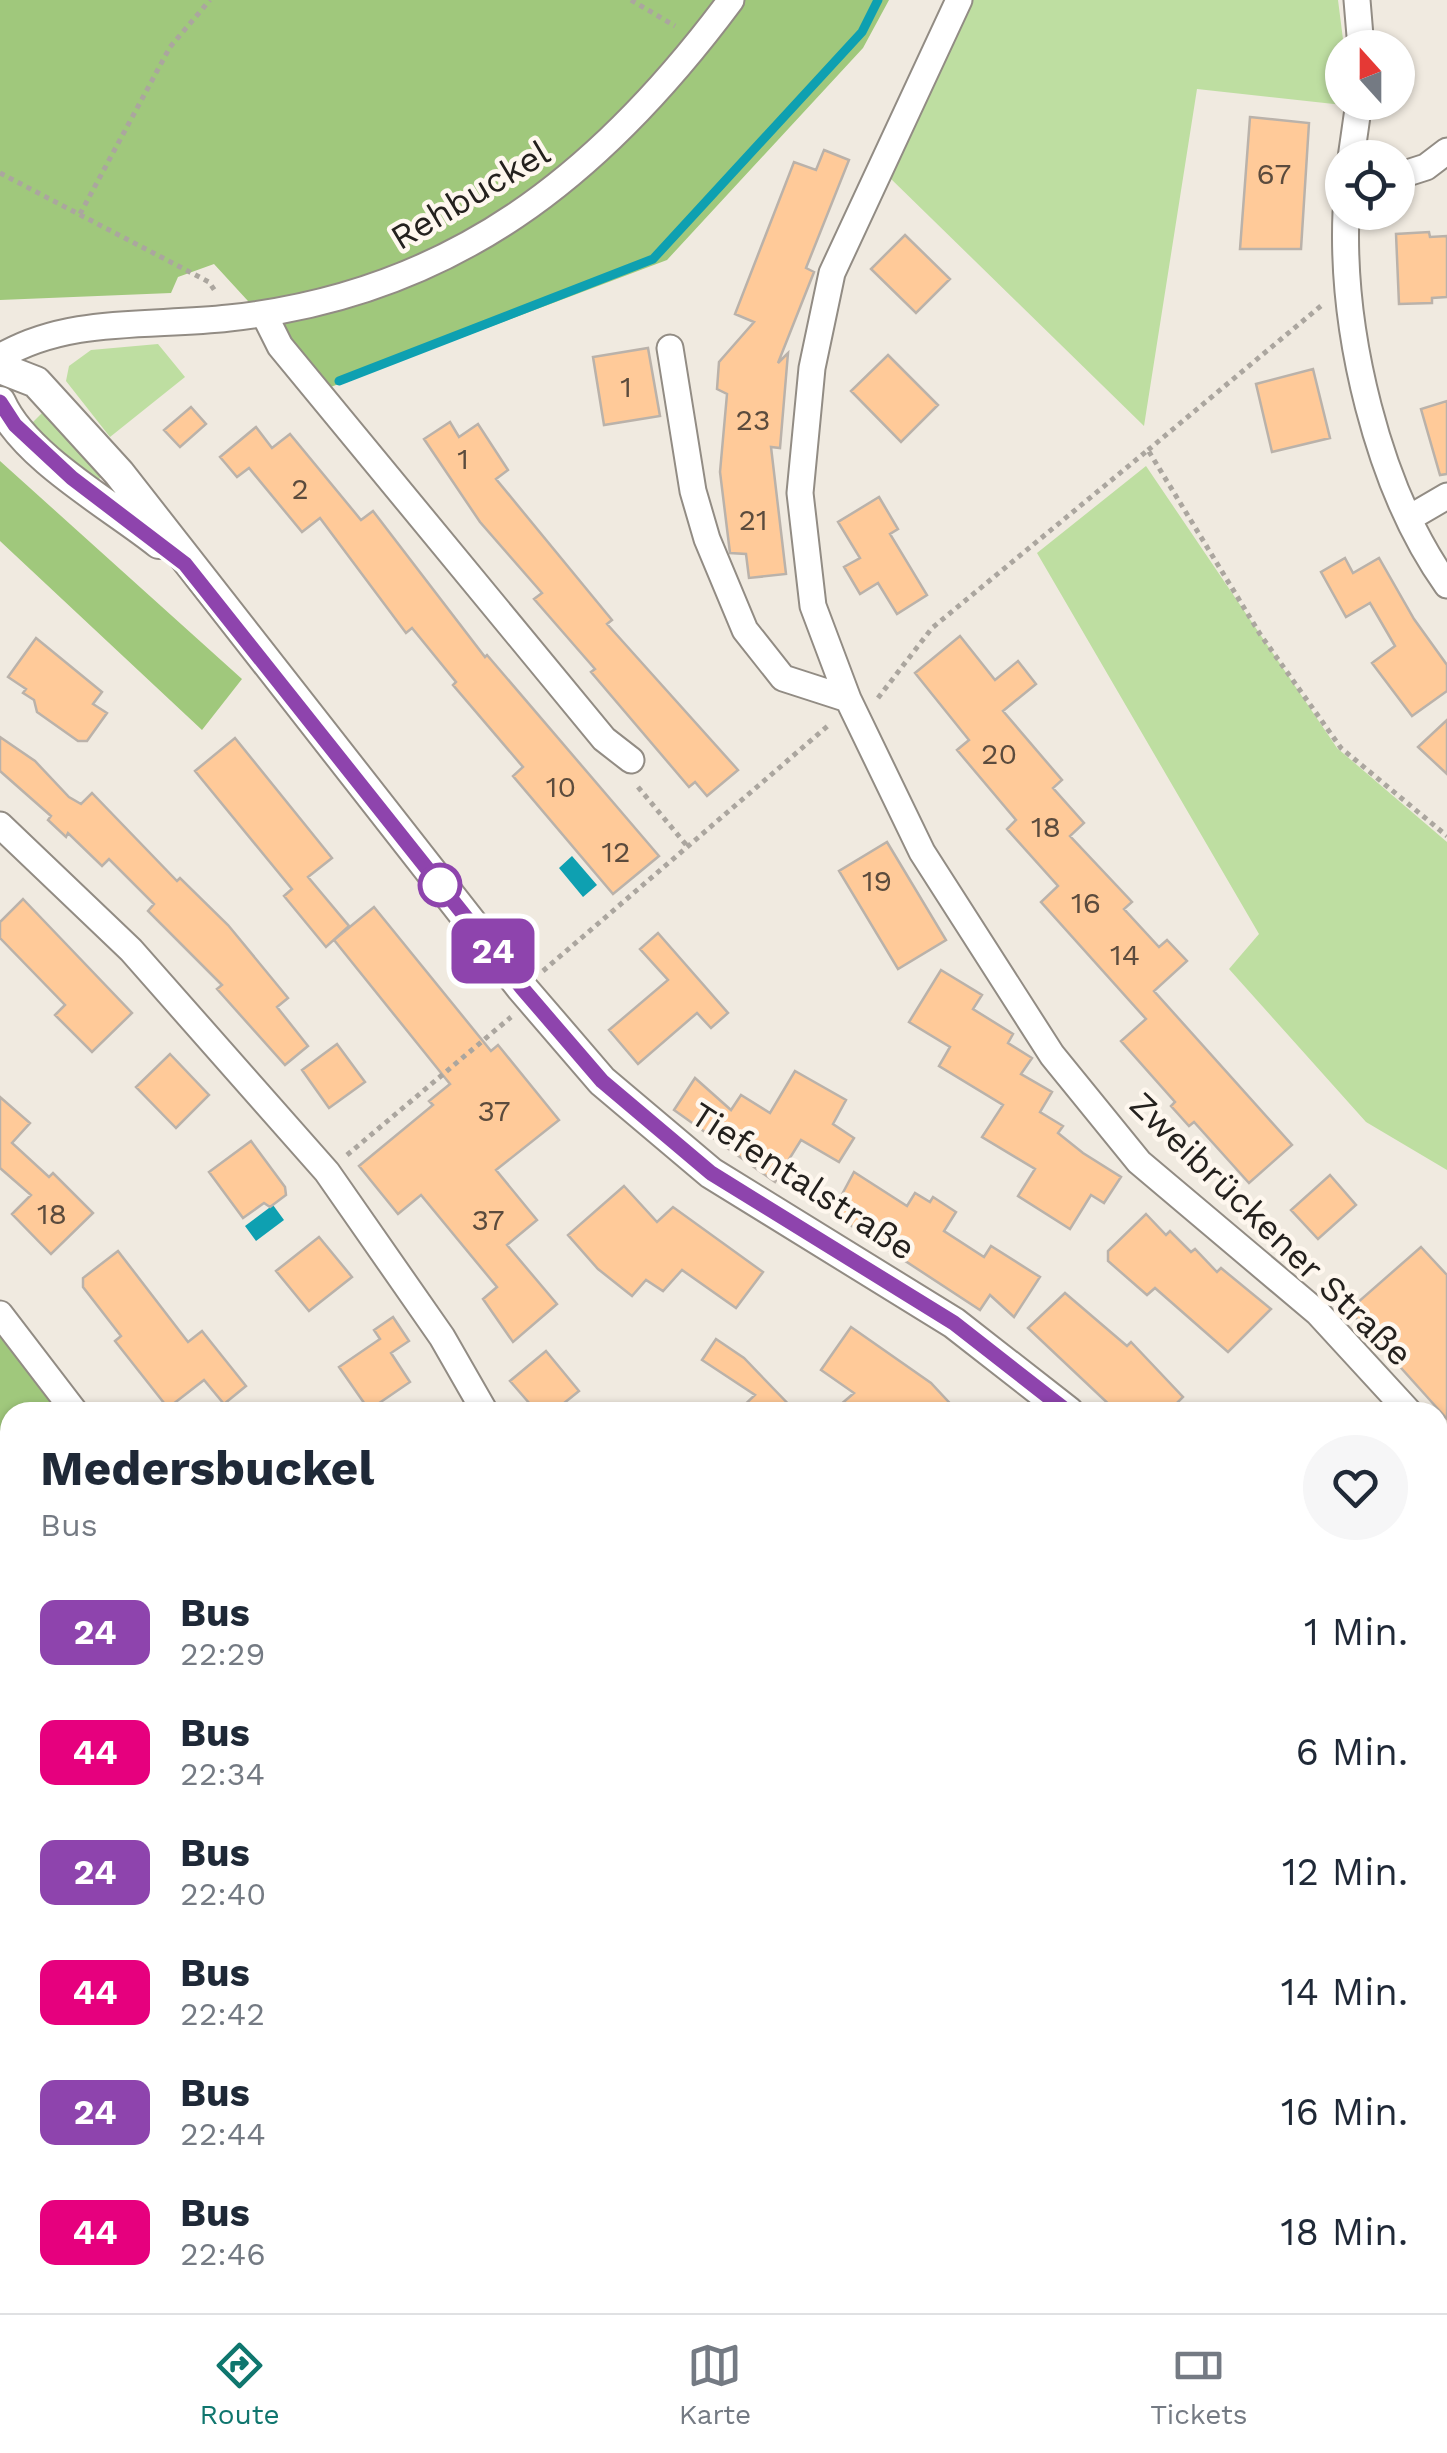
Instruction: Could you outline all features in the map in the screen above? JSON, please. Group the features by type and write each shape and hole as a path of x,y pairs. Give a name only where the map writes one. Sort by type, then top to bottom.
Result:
{"street":[{"name":"Rehbuckel","path":"0,356 62,330 264,314 410,275 530,206 624,130 731,0"},
{"name":"Zweibrückener Straße","path":"959,0 832,273 812,368 800,493 813,606 854,709 922,852 1052,1055 1140,1162 1318,1313 1400,1402"},
{"path":"1356,0 1359,30"},
{"path":"1415,171 1447,151"},
{"path":"1346,230 1354,342 1373,422 1411,517 1447,585"},
{"path":"264,314 280,346 604,739 631,760"},
{"path":"670,348 693,491 707,539 745,630 782,678 854,709"},
{"name":"Tiefentalstraße","path":"0,368 21,373 48,394 145,504 185,564 602,1081 678,1149 954,1323 1055,1402"},
{"name":"Tiefentalstraße","path":"0,402 15,425 72,478 185,564"},
{"path":"1411,517 1447,496"},
{"path":"0,825 131,950 327,1172 442,1338 479,1402"},
{"path":"0,1314 67,1402"}],"path":[{"path":"80,214 170,47 210,0"},
{"path":"630,0 700,41"},
{"path":"0,172 210,282 228,318"},
{"path":"854,709 932,628 1347,284"},
{"path":"1148,450 1260,634 1342,748 1447,836"},
{"path":"546,970 818,734"},
{"path":"631,760 638,787 688,847"},
{"path":"327,1172 533,1000"}],"green space":[{"path":"0,0 889,0 863,48 667,260 328,388 214,264 178,277 171,293 0,300"},
{"path":"971,0 1338,0 1342,30 1325,30 1325,103 1197,89 1144,426 889,177"},
{"path":"158,344 185,377 110,437 66,381 69,366 91,350"},
{"path":"49,406 106,472 97,481 31,424"},
{"path":"0,461 242,679 202,730 0,541"},
{"path":"1146,466 1337,748 1447,842 1447,1170 1366,1122 1229,969 1259,934 1037,553"},
{"path":"0,1335 50,1402 0,1402"}],"water":[{"path":"572,856 597,885 583,897 559,868"},
{"path":"273,1205 284,1220 256,1241 245,1226"}],"building":[{"path":"1250,117 1309,123 1301,249 1240,249"},
{"path":"824,150 849,160 806,268 814,272 778,363 788,353 780,448 771,447 786,574 749,578 746,554 730,553 720,472 727,394 717,389 719,362 754,322 735,314 794,162 816,170"},
{"path":"1429,232 1430,237 1447,236 1447,297 1432,298 1432,303 1399,304 1396,234"},
{"path":"905,235 950,279 916,313 871,269"},
{"path":"648,348 660,416 604,425 593,357"},
{"path":"888,355 938,405 901,442 851,391"},
{"path":"1313,369 1330,438 1272,452 1256,384"},
{"path":"1447,401 1447,474 1440,475 1421,409"},
{"path":"191,407 206,424 180,447 164,430"},
{"path":"450,422 459,437 478,424 508,470 496,479 612,620 607,624 738,770 707,796 695,782 689,787 591,672 595,669 534,599 542,593 480,522 424,439"},
{"path":"256,427 272,448 290,434 361,520 373,511 485,657 659,856 613,894 513,776 523,767 453,685 456,682 412,628 406,633 320,518 302,532 249,468 237,477 220,457"},
{"path":"879,497 898,529 890,534 927,595 897,614 878,583 860,594 844,567 860,558 838,522"},
{"path":"1345,558 1353,573 1379,558 1414,619 1447,665 1447,691 1412,716 1372,663 1395,646 1370,603 1346,617 1321,572"},
{"path":"960,636 995,680 1018,661 1036,684 1003,711 1062,780 1053,788 1084,823 1070,836 1132,902 1124,909 1159,947 1167,940 1187,961 1154,991 1292,1145 1249,1183 1194,1122 1189,1126 1171,1106 1175,1102 1121,1041 1146,1019 1041,902 1058,886 1007,829 1016,820 957,750 969,740 915,673"},
{"path":"36,638 102,692 93,704 107,713 87,741 78,741 37,712 34,700 23,693 26,689 8,677"},
{"path":"1447,720 1447,774 1418,747"},
{"path":"0,737 35,761 69,797 81,804 92,793 177,881 180,878 228,925 288,998 277,1007 308,1046 285,1065 217,989 222,985 148,911 154,904 109,859 102,866 68,833 66,837 48,820 51,816 0,771"},
{"path":"235,738 332,858 308,877 349,926 326,947 284,896 292,889 195,771"},
{"path":"887,842 946,940 898,969 839,871"},
{"path":"23,899 132,1013 92,1052 55,1015 65,1005 0,938 0,922"},
{"path":"374,907 491,1051 498,1045 559,1120 496,1170 537,1220 507,1245 557,1304 513,1342 483,1299 497,1287 421,1195 398,1214 359,1166 433,1105 429,1101 450,1084 334,940"},
{"path":"658,933 728,1013 711,1028 697,1013 638,1064 609,1030 668,980 640,949"},
{"path":"941,970 982,995 973,1009 1013,1034 1008,1043 1032,1058 1021,1074 1052,1092 1040,1112 1063,1126 1058,1133 1121,1177 1104,1203 1091,1195 1070,1229 1018,1196 1035,1169 982,1137 1003,1105 939,1066 950,1047 909,1022"},
{"path":"337,1044 365,1082 329,1108 302,1070"},
{"path":"170,1054 209,1095 176,1128 136,1087"},
{"path":"795,1071 846,1100 833,1124 854,1138 839,1162 801,1140 775,1182 674,1110 695,1078 731,1110 741,1095 770,1113"},
{"path":"0,1097 30,1123 12,1143 49,1177 53,1173 93,1213 51,1254 12,1214 31,1195 0,1168"},
{"path":"251,1141 285,1187 286,1195 270,1207 264,1203 243,1218 209,1172"},
{"path":"854,1172 907,1206 915,1193 930,1202 933,1197 956,1212 944,1231 984,1257 991,1246 1040,1277 1014,1317 990,1295 980,1310 832,1213"},
{"path":"1330,1175 1356,1205 1318,1239 1291,1210"},
{"path":"624,1186 657,1222 673,1207 763,1272 736,1308 682,1270 663,1291 646,1280 632,1296 598,1269 568,1235"},
{"path":"1146,1214 1166,1235 1170,1231 1191,1252 1195,1249 1217,1272 1221,1268 1271,1309 1228,1352 1155,1288 1147,1295 1108,1261 1108,1251"},
{"path":"319,1237 352,1277 309,1311 276,1271"},
{"path":"1421,1247 1447,1275 1447,1402 1432,1402 1349,1310"},
{"path":"118,1251 188,1342 202,1331 246,1386 222,1402 204,1380 176,1402 163,1402 115,1341 121,1336 83,1287 83,1278"},
{"path":"1065,1293 1127,1346 1131,1342 1183,1397 1178,1402 1106,1402 1028,1328"},
{"path":"393,1317 409,1341 391,1353 410,1382 381,1402 363,1402 339,1367 380,1339 374,1330"},
{"path":"851,1327 931,1383 949,1402 844,1402 854,1393 821,1370"},
{"path":"716,1339 744,1358 786,1402 748,1402 755,1395 702,1360"},
{"path":"546,1351 579,1391 565,1402 528,1402 510,1381"}],"waterway":[{"path":"339,381 653,259 862,32 878,0"}],"bus line":[{"name":"24","path":"0,402 15,425 45,455 185,564 522,988 602,1081 711,1173 954,1323 1056,1402"}]}
